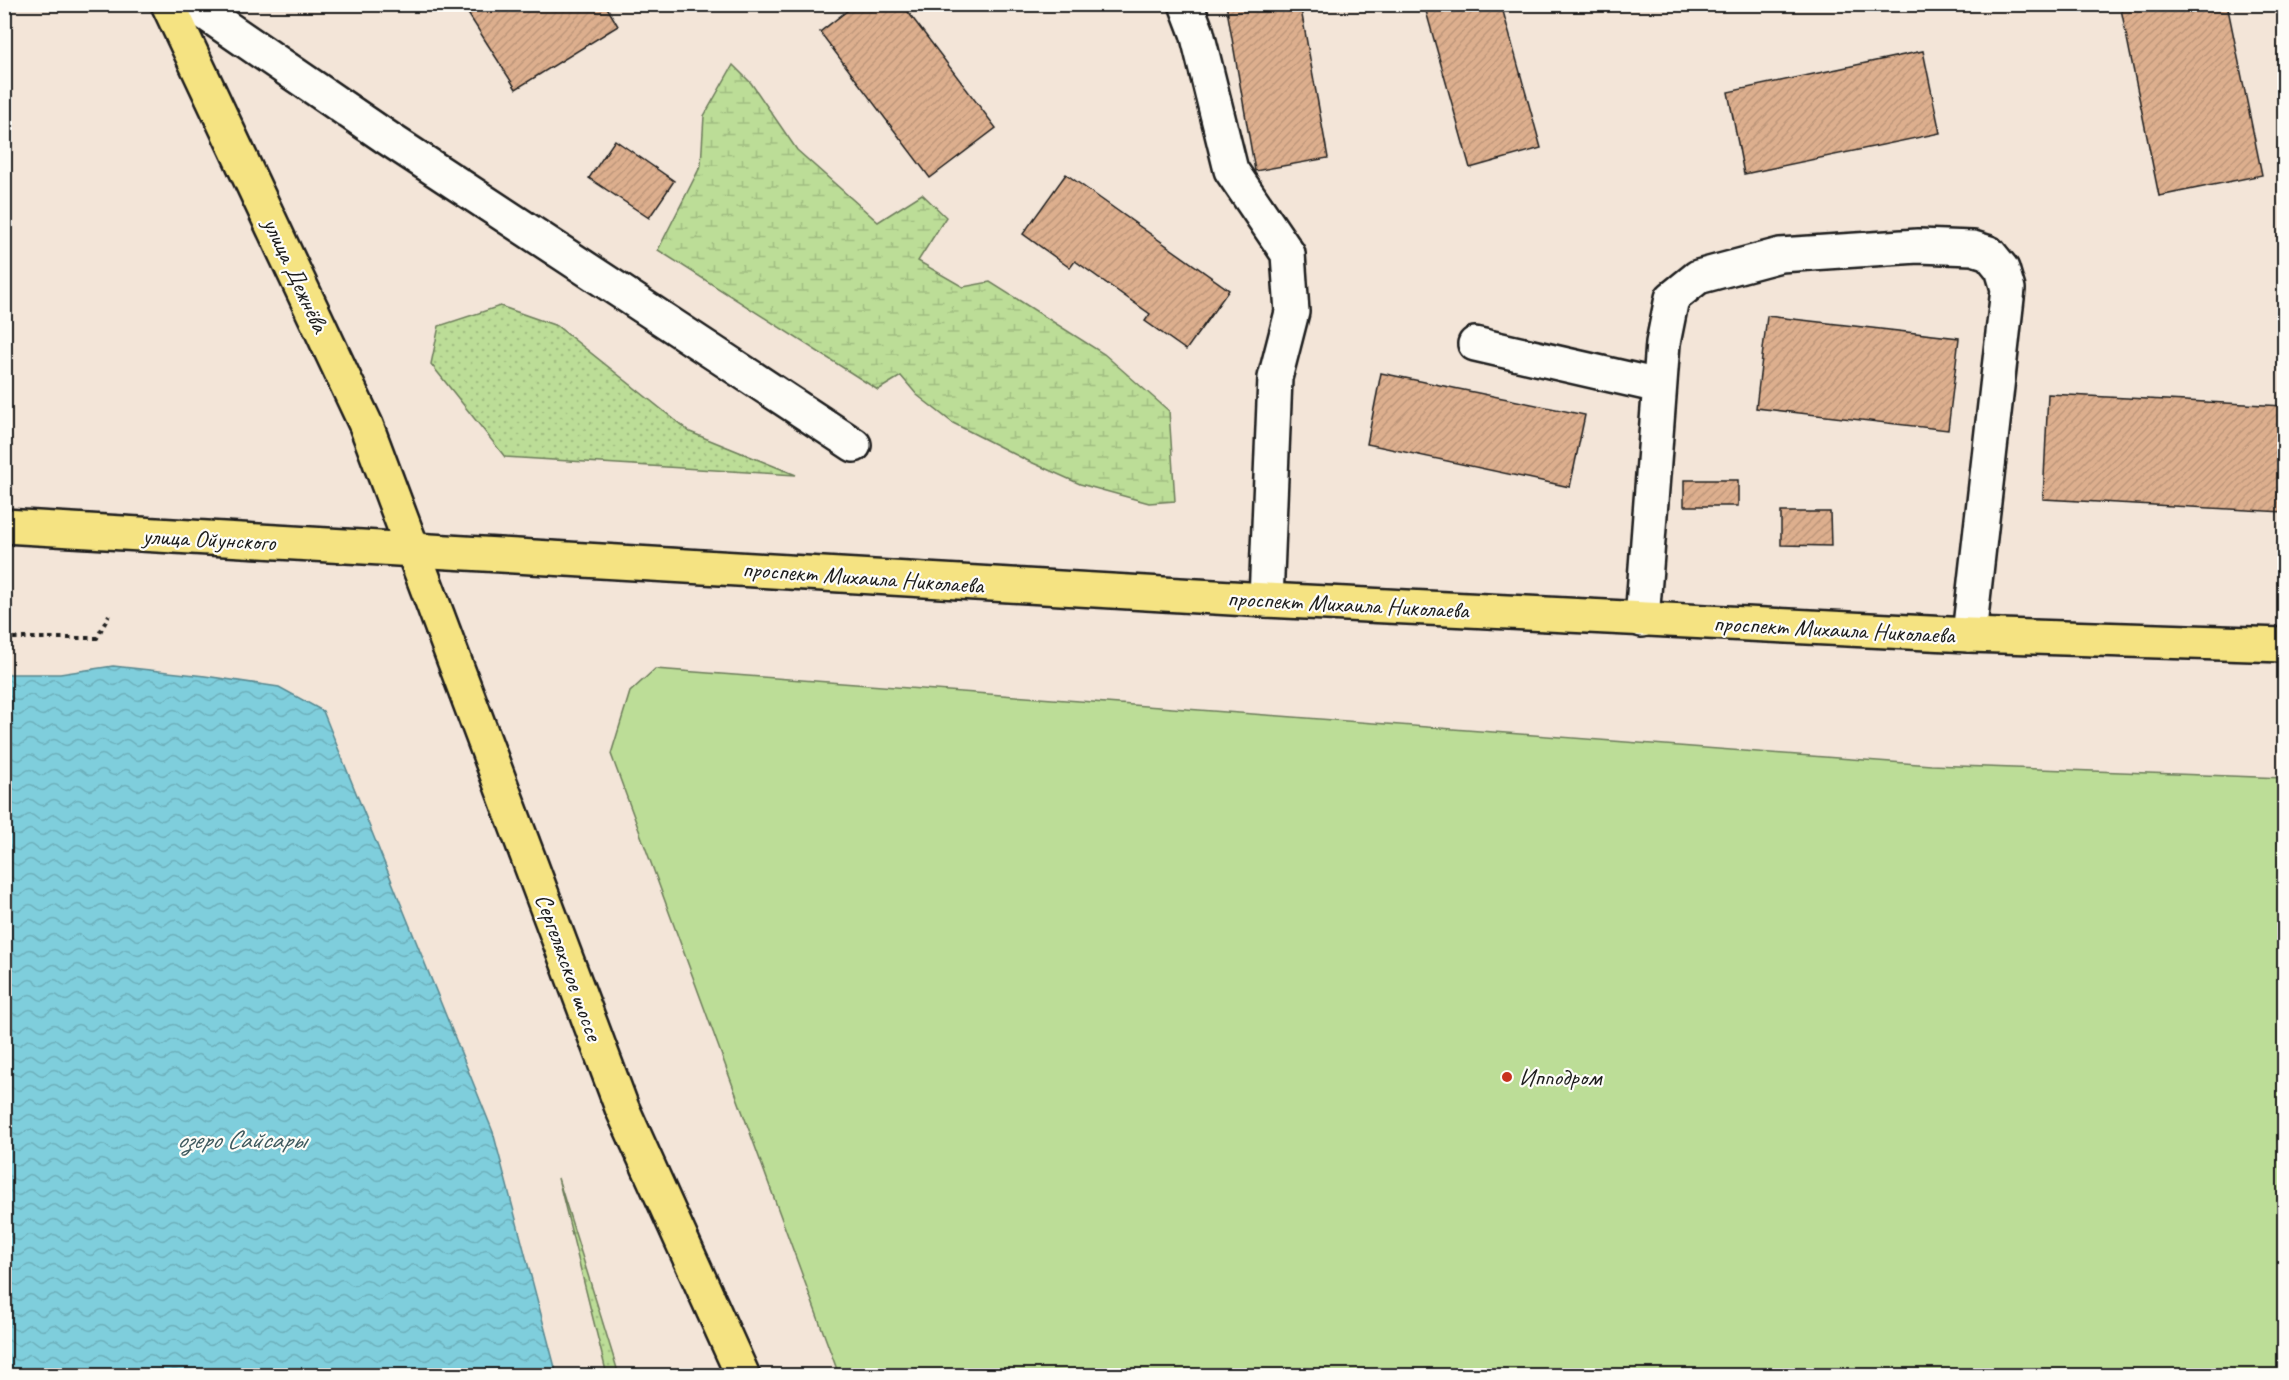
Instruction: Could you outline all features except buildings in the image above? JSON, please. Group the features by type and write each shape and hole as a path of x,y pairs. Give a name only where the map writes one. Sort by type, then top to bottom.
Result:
{"main road":[{"name":"улица Дежнёва","path":"168,4 366,425 413,551"},
{"name":"улица Ойунского","path":"4,526 413,551"},
{"name":"проспект Михаила Николаева","path":"413,551 1642,620 1969,635 2284,645"},
{"name":"Сергеляхское шоссе","path":"413,551 622,1108 743,1376"}],"lane":[{"path":"192,4 386,137 854,445"},
{"path":"1186,4 1197,33 1231,170 1288,254 1292,312 1275,378 1266,600"},
{"path":"1642,620 1663,343 1672,298 1698,277 1780,255 1918,246 1973,248 1989,254 2002,269 2008,289 1969,635"},
{"path":"1475,344 1659,386"}],"path":[{"path":"4,638 97,638 109,615"}],"green space":[{"path":"733,65 751,83 797,150 878,222 922,194 946,217 918,261 963,287 990,282 1104,354 1169,411 1175,501 1149,503 1080,484 1024,459 953,423 917,395 901,376 878,390 658,250 701,165 704,116"},
{"path":"500,306 557,326 690,432 796,475 505,457 431,364 439,326"},
{"name":"Ипподром","path":"655,669 1931,765 2284,778 2284,1375 839,1375 611,754 630,692"},
{"path":"558,1178 619,1375 607,1375"}],"water":[{"name":"озеро Сайсары","path":"113,666 279,687 323,711 493,1132 557,1375 5,1375 5,674 60,674"}],"place":[{"name":"Ипподром","path":"1507,1077"}]}
